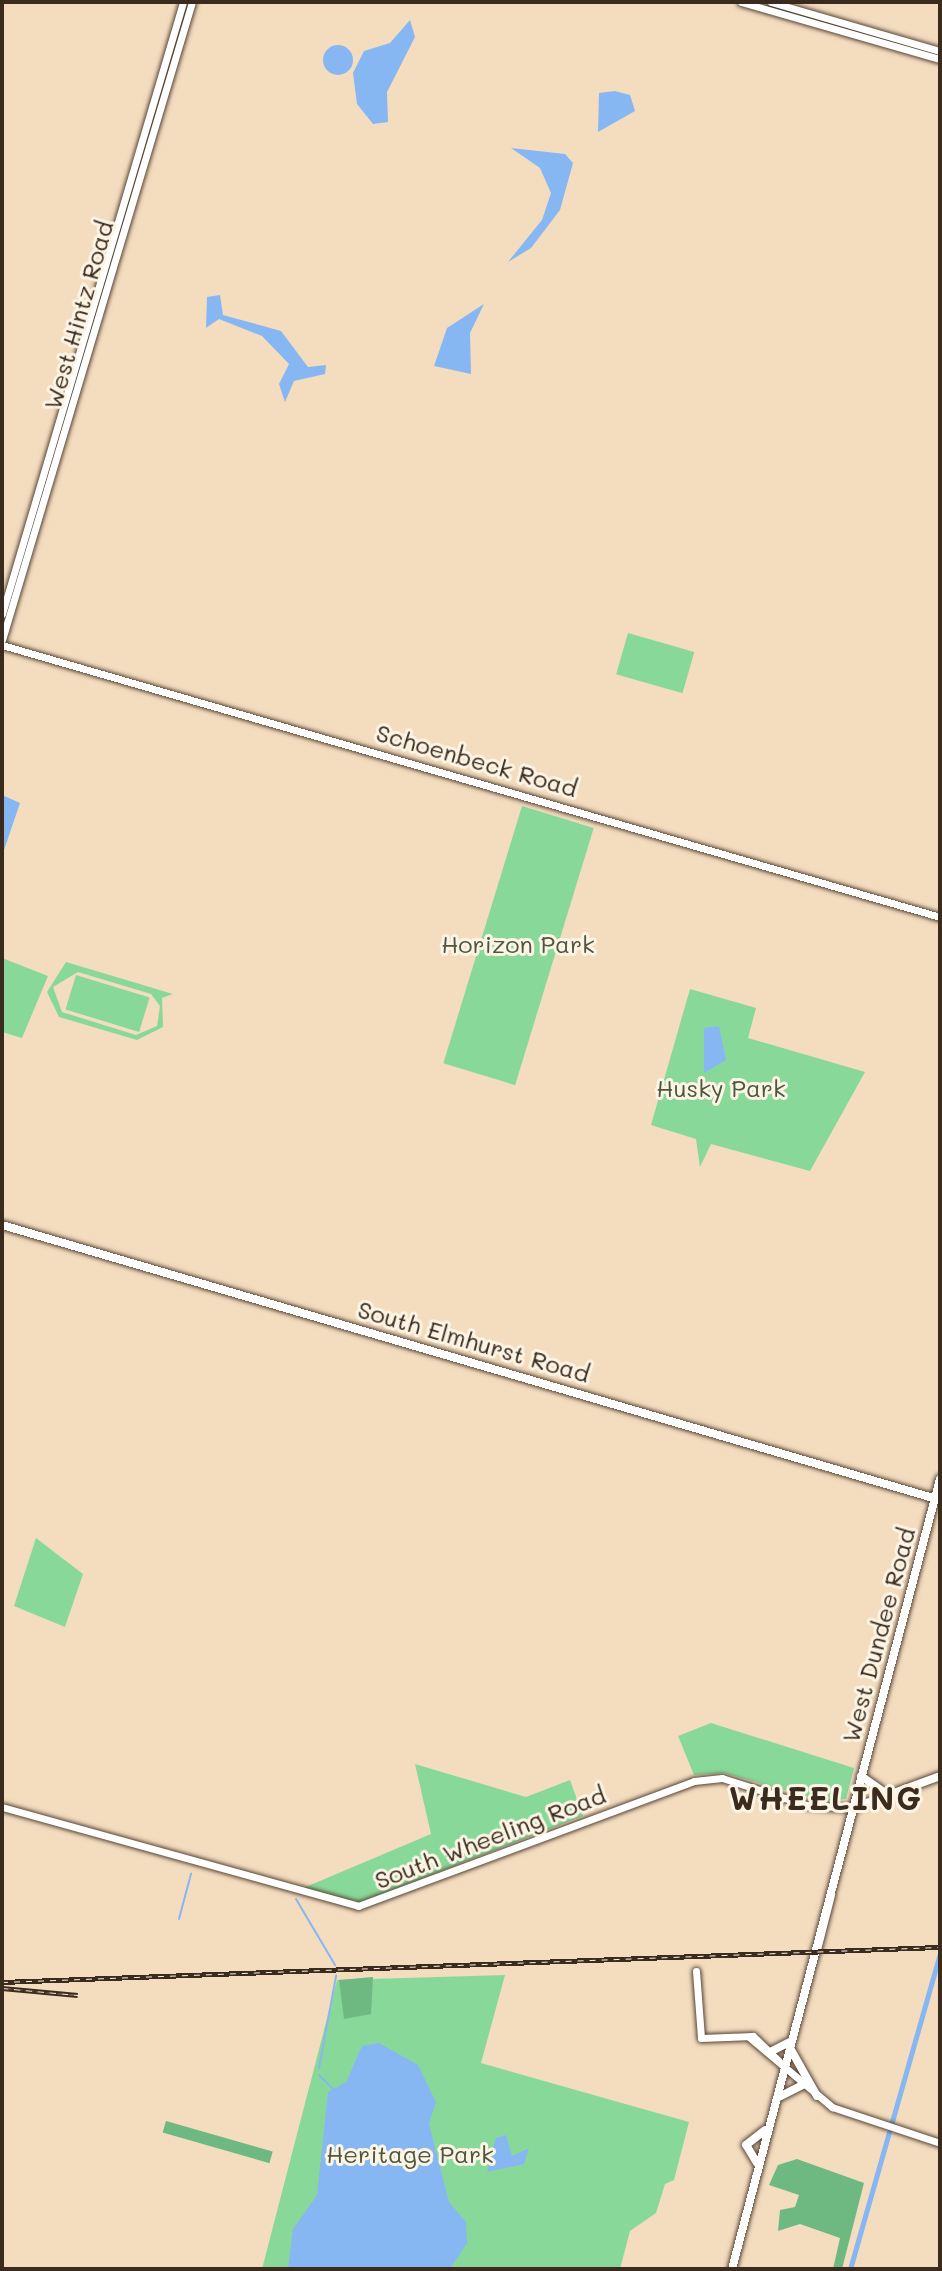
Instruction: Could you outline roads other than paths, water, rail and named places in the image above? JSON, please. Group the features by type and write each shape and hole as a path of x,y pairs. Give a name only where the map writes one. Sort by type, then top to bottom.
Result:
{"main road":[{"name":"West Hintz Road","path":"2,614 183,2"},
{"name":"West Hintz Road","path":"2,643 192,2"},
{"path":"741,2 940,59"},
{"path":"771,2 940,51"},
{"name":"Schoenbeck Road","path":"2,643 940,917"},
{"name":"South Elmhurst Road","path":"2,1225 937,1499"},
{"name":"West Dundee Road","path":"732,2269 776,2099 782,2064 791,2044 817,1950 940,1479"},
{"path":"861,1776 888,1795"},
{"path":"853,1808 940,1776"},
{"name":"South Wheeling Road","path":"2,1807 358,1906 694,1781 722,1778 806,1805 853,1808"},
{"path":"696,1971 701,2038 749,2037 772,2051 782,2064"},
{"path":"749,2037 817,2096 878,2125 940,2143"},
{"path":"772,2051 791,2044 817,2096"},
{"path":"776,2099 804,2084"},
{"path":"758,2167 746,2145 770,2121"}],"water":[{"path":"410,20 415,37 387,92 388,122 373,124 357,104 353,73 364,51 390,43"},
{"path":"338,45 349,49 353,60 349,71 338,75 327,71 323,60 327,49"},
{"path":"615,91 630,95 635,111 598,132 599,93"},
{"path":"511,148 565,154 573,163 560,210 531,248 508,262 542,220 551,193 540,168"},
{"path":"220,295 223,315 281,331 308,367 326,365 325,374 294,381 285,402 279,384 289,364 262,336 219,319 206,328 207,297"},
{"path":"484,304 470,333 471,374 434,366 447,328"},
{"path":"2,795 20,803 2,856"},
{"path":"719,1026 726,1060 704,1073 704,1028"},
{"path":"379,2043 418,2065 436,2102 429,2124 449,2202 466,2222 467,2243 450,2269 288,2269 293,2229 317,2195 328,2092 346,2082 362,2046"},
{"path":"506,2135 512,2156 529,2148 524,2164 487,2172 496,2138"}],"waterway":[{"path":"179,1919 191,1874"},
{"path":"296,1899 335,1965"},
{"path":"850,2269 940,1953"},
{"path":"319,2068 336,1976"},
{"path":"319,2075 334,2090"}],"railway":[{"path":"2,1982 940,1947"},
{"path":"2,1988 78,1995"}],"district":[{"name":"WHEELING","path":"826,1797"}],"park label":[{"name":"Horizon Park","path":"518,944"},
{"name":"Husky Park","path":"721,1088"},
{"name":"Heritage Park","path":"410,2154"}]}
